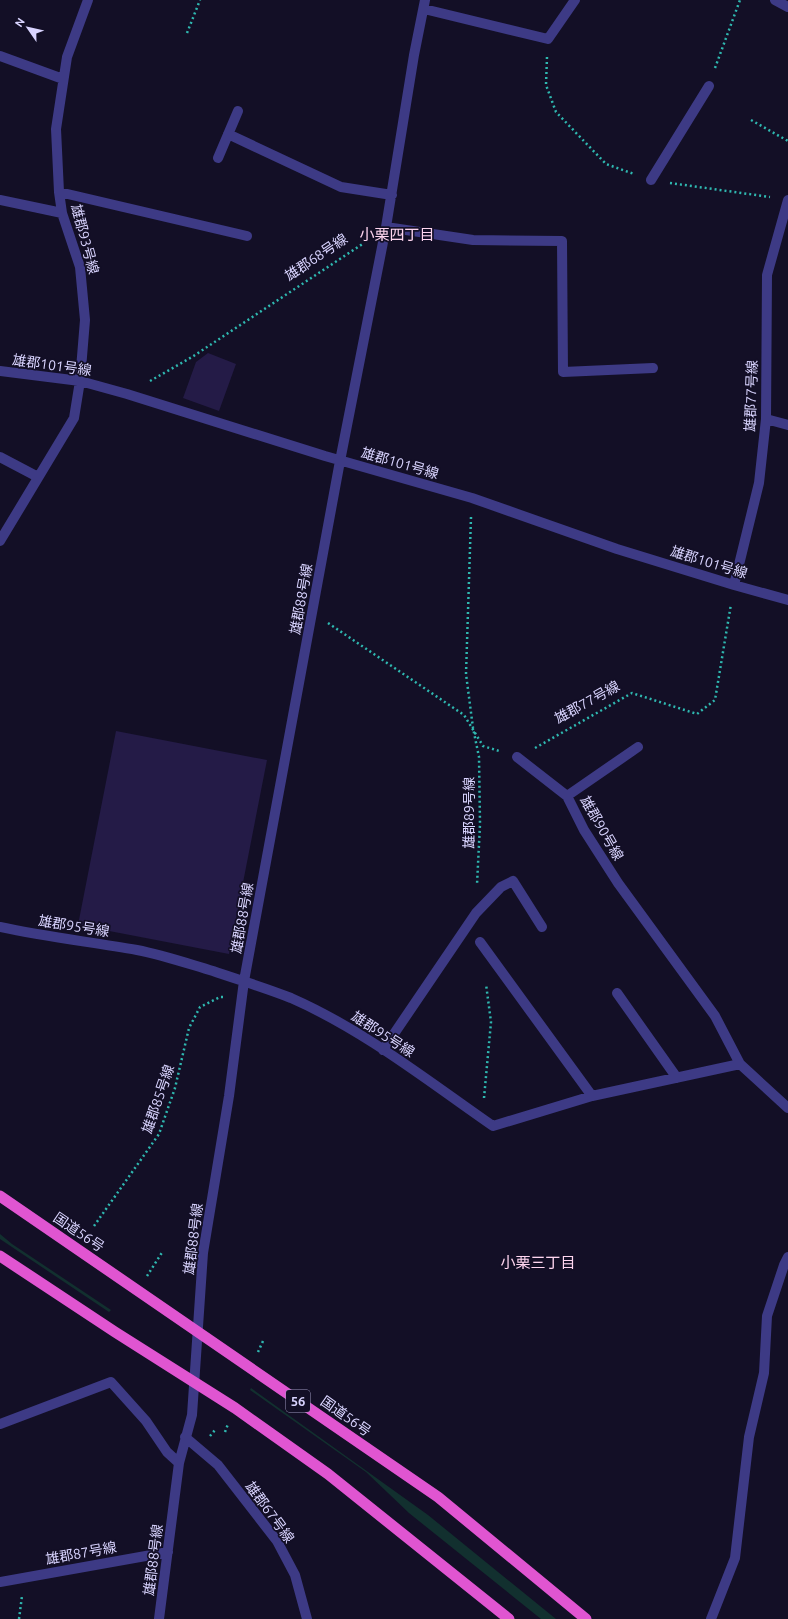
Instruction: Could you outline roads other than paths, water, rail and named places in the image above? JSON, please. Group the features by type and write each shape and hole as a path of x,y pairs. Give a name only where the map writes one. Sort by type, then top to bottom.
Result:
{"highway":[{"name":"国道56号","path":"0,1196 438,1497 586,1619"},
{"path":"0,1256 108,1328 235,1408 328,1474 509,1619"}],"street":[{"name":"雄郡93号線","path":"0,541 74,418 80,381 85,320 80,267 62,213 59,192 56,129 67,57 88,0"},
{"path":"575,0 548,39 424,4 386,227 473,240 562,242 563,372 653,368"},
{"path":"775,0 788,7"},
{"path":"0,56 63,79"},
{"path":"651,180 709,86"},
{"path":"218,158 238,111"},
{"path":"228,134 341,187 392,195"},
{"path":"59,192 247,236"},
{"path":"0,200 62,213"},
{"name":"雄郡77号線","path":"734,585 759,483 766,419 767,275 788,200"},
{"name":"雄郡88号線","path":"159,1619 179,1463 192,1415 203,1253 230,1096 244,981 340,461 386,227"},
{"name":"雄郡101号線","path":"0,371 80,381 127,394 340,461 472,498 617,549 788,600"},
{"path":"766,419 788,425"},
{"path":"0,457 38,477"},
{"path":"567,796 638,747"},
{"name":"雄郡90号線","path":"517,758 567,796 584,830 618,883 715,1016 740,1064 788,1108"},
{"path":"384,1050 476,913 501,887 512,882 542,927"},
{"name":"雄郡95号線","path":"0,926 35,934 139,950 244,981 291,999 338,1022 384,1050 493,1126 592,1096"},
{"path":"480,942 592,1096 740,1064"},
{"path":"617,993 677,1078"},
{"path":"711,1619 735,1558 749,1437 764,1373 767,1316 787,1263"},
{"path":"0,1424 110,1382 146,1421 167,1452 179,1463"},
{"name":"雄郡67号線","path":"185,1437 218,1466 277,1541 295,1575 307,1619"},
{"name":"雄郡87号線","path":"0,1582 168,1552"}],"district":[{"name":"小栗四丁目","path":"397,235"},
{"name":"小栗三丁目","path":"538,1263"}]}
